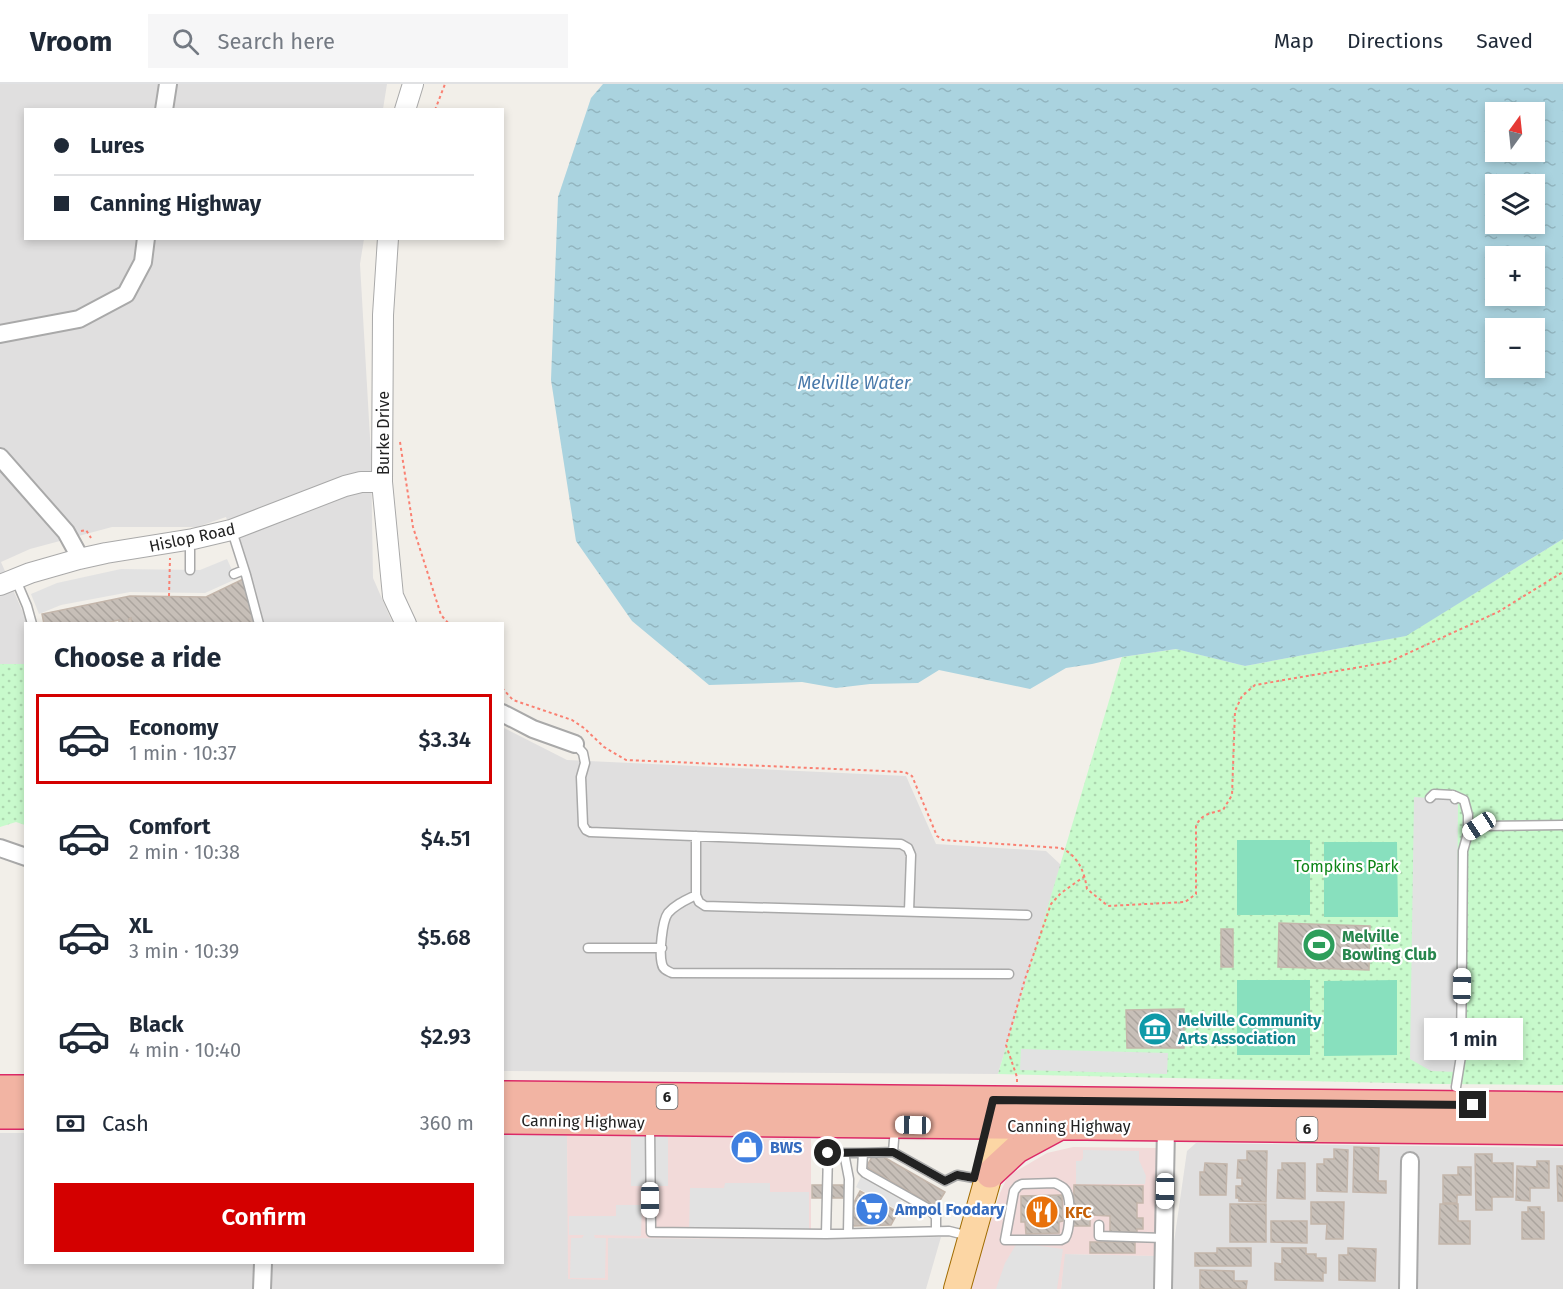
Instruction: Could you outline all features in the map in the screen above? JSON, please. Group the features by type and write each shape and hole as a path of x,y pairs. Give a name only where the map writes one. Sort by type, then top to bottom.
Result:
{"highway":[{"path":"0,1089 24,1089"},
{"name":"Canning Highway","path":"504,1095 1002,1107 1563,1106"},
{"name":"Canning Highway","path":"504,1120 895,1124 1002,1107 1059,1126 1166,1127 1452,1107 1563,1131"},
{"path":"0,1115 24,1115"},
{"path":"982,1176 1017,1149 1059,1126"}],"main road":[{"path":"957,1289 982,1176 1002,1107"},
{"path":"947,1289 949,1232 982,1176"}],"street":[{"path":"164,108 168,84"},
{"path":"406,108 413,84"},
{"path":"0,334 79,319 126,294 143,262 146,240"},
{"name":"Burke Drive","path":"388,240 383,315 382,482 393,596 405,622"},
{"path":"0,457 67,534 79,559"},
{"name":"Hislop Road","path":"8,582 79,559 231,530 345,486 361,482 382,482"},
{"path":"504,714 533,729 575,744"},
{"path":"0,848 24,856"},
{"path":"504,1109 537,1120"},
{"path":"1163,1289 1166,1127"},
{"path":"1408,1289 1410,1161"},
{"path":"262,1289 263,1264"}],"lane":[{"path":"231,530 258,622"},
{"path":"188,540 190,570"},
{"path":"234,574 244,570"},
{"path":"8,582 32,609 32,622"},
{"path":"575,744 583,753 585,763 581,777 583,825 586,830 590,832 902,844 908,848 911,855 909,911"},
{"path":"1430,798 1434,794 1464,800 1468,815 1468,833 1463,851 1461,1056 1452,1107"},
{"path":"1468,833 1479,826 1563,825"},
{"path":"696,836 696,895 699,902 705,906 1027,915"},
{"path":"696,895 680,903 667,915 662,928 662,964 665,970 672,973 1009,974"},
{"path":"588,948 662,948"},
{"path":"650,1122 651,1232 826,1234 949,1232"},
{"path":"826,1234 828,1123"},
{"path":"893,1152 895,1124"},
{"path":"828,1153 893,1152 945,1181 957,1175 982,1176"},
{"path":"844,1153 849,1179 848,1233"},
{"path":"863,1153 862,1170 865,1173 929,1209 949,1232"},
{"path":"1055,1183 1062,1186 1068,1197 1068,1230 1065,1238 1061,1240 1005,1240 1014,1191 1018,1186 1055,1183"},
{"path":"1099,1225 1099,1236 1164,1238"}],"path":[{"path":"436,108 445,84"},
{"path":"399,436 413,527 441,615 447,622"},
{"path":"67,534 86,530 93,544"},
{"path":"168,543 169,596"},
{"path":"504,690 513,700 572,720 604,747 626,760 905,772 912,776 937,836 943,840 1061,848 1072,854 1085,876 1087,889 1108,906 1185,902 1196,894 1196,826 1199,818 1222,810 1232,795 1234,711 1242,696 1254,685 1389,662 1498,612 1563,572"},
{"path":"1002,1107 1017,1077 1006,1044 1024,979 1051,904 1061,893 1085,876"}],"shaded area":[{"path":"0,84 387,84 383,108 24,108 24,240 364,240 360,264 371,455 373,578 392,622 261,622 226,517 197,527 112,527 30,549 1,562 27,622 24,622 24,664 0,664"},
{"path":"227,559 236,579 205,593 130,592 61,605 39,614 31,594 57,583 121,569 200,570"},
{"path":"504,728 567,760 906,776 936,844 1046,851 1061,865 998,1074 504,1071"},
{"path":"1414,797 1458,800 1456,1072 1431,1071 1410,1059"},
{"path":"1021,1049 1168,1053 1167,1074 1020,1070"},
{"path":"0,1133 24,1133 24,1264 504,1264 504,1135 567,1135 569,1279 608,1238 941,1237 926,1289 0,1289"},
{"path":"567,1135 811,1139 811,1239 608,1238 608,1280 568,1279"},
{"path":"631,1136 668,1136 668,1186 631,1186"},
{"path":"1196,1143 1563,1148 1563,1289 1061,1289 1064,1254 1172,1256 1187,1151"},
{"path":"1073,1147 1156,1148 1159,1256 1065,1254 1061,1289 971,1289 981,1251 1008,1176 1047,1153"},
{"path":"1083,1150 1139,1151 1139,1160 1146,1176 1145,1184 1076,1184 1076,1161 1081,1161 1083,1158"},
{"path":"861,1177 901,1200 896,1209 856,1187"},
{"path":"725,1183 770,1183 770,1192 809,1192 809,1235 689,1235 690,1188 724,1188"},
{"path":"616,1205 642,1205 641,1236 594,1235 595,1238 606,1238 605,1278 570,1278 571,1238 582,1238 584,1235 569,1235 569,1216 616,1216"},
{"path":"1017,1243 1063,1249 1057,1289 996,1289 1005,1263"}],"green space":[{"name":"Tompkins Park","path":"1563,539 1563,1085 998,1074 1122,657 1177,649 1245,666 1405,636"},
{"path":"0,664 24,664 24,825 16,822 0,827"},
{"path":"1237,840 1310,840 1310,915 1237,915"},
{"path":"1324,842 1397,842 1398,917 1324,917"},
{"path":"1237,980 1310,980 1310,1055 1237,1055"},
{"path":"1397,980 1397,1055 1324,1056 1324,981"}],"water":[{"name":"Melville Water","path":"603,84 1563,84 1563,539 1406,636 1245,666 1176,649 1066,668 1030,689 939,670 918,683 870,684 836,688 802,682 709,685 632,621 576,541 551,380 558,197 591,98"}],"building":[{"path":"243,579 254,622 131,622 131,618 129,622 119,622 119,620 44,622 42,614 130,596 206,597"},
{"path":"1279,923 1370,926 1369,970 1278,967"},
{"path":"1221,929 1233,929 1233,967 1221,967"},
{"name":"Melville Community Arts Association","path":"1184,1009 1184,1048 1127,1048 1126,1010"},
{"path":"1354,1147 1379,1148 1378,1181 1386,1181 1386,1193 1353,1192"},
{"path":"1334,1149 1348,1150 1347,1192 1317,1191 1317,1164 1324,1164 1324,1159 1334,1159"},
{"path":"1247,1151 1267,1151 1266,1202 1239,1201 1239,1198 1236,1198 1236,1186 1242,1186 1242,1178 1237,1178 1238,1160 1247,1160"},
{"path":"875,1152 945,1192 936,1207 866,1167"},
{"path":"1475,1154 1492,1154 1492,1163 1513,1163 1513,1197 1492,1197 1492,1210 1476,1210"},
{"path":"1537,1161 1549,1161 1549,1188 1530,1188 1530,1201 1516,1200 1517,1166 1537,1167"},
{"path":"1205,1163 1227,1164 1226,1195 1200,1195 1200,1172 1204,1172"},
{"path":"1282,1163 1305,1163 1305,1199 1277,1198 1278,1170 1282,1170"},
{"path":"1557,1166 1563,1166 1563,1201 1558,1201"},
{"path":"1458,1167 1471,1167 1471,1195 1457,1195 1457,1203 1443,1203 1443,1175 1458,1175"},
{"path":"812,1185 853,1185 853,1198 812,1198"},
{"path":"1074,1185 1143,1186 1143,1203 1137,1203 1137,1218 1143,1218 1143,1229 1137,1229 1137,1232 1110,1232 1110,1216 1090,1215 1090,1226 1073,1226"},
{"name":"Ampol Foodary","path":"860,1191 898,1212 891,1225 852,1226 852,1206"},
{"name":"KFC","path":"1062,1195 1063,1221 1059,1222 1059,1233 1026,1234 1025,1222 1021,1222 1021,1196"},
{"path":"1311,1202 1344,1202 1343,1239 1326,1239 1327,1224 1311,1224"},
{"path":"1230,1204 1266,1204 1266,1242 1230,1242"},
{"path":"1440,1204 1458,1204 1458,1221 1470,1221 1470,1244 1439,1244"},
{"path":"1528,1207 1540,1207 1540,1212 1544,1212 1544,1239 1522,1239 1522,1212 1528,1212"},
{"path":"1271,1221 1307,1221 1307,1243 1271,1242"},
{"path":"1090,1242 1135,1242 1135,1253 1090,1253"},
{"path":"1217,1248 1251,1248 1251,1266 1195,1266 1195,1253 1217,1253"},
{"path":"1282,1248 1306,1248 1306,1254 1316,1254 1316,1258 1326,1258 1326,1273 1323,1273 1323,1281 1275,1280 1275,1263 1282,1264"},
{"path":"1348,1248 1376,1249 1375,1281 1339,1280 1339,1255 1348,1255"},
{"path":"1200,1270 1234,1271 1234,1281 1247,1281 1246,1289 1200,1289"}],"place":[{"name":"Melville Bowling Club","path":"1319,945"},
{"name":"Melville Community Arts Association","path":"1155,1029"},
{"name":"BWS","path":"747,1147"},
{"name":"Ampol Foodary","path":"872,1209"},
{"name":"KFC","path":"1042,1212"}],"route":[{"path":"828,1153 893,1152 945,1181 957,1175 974,1178 993,1100 1473,1105"}]}
